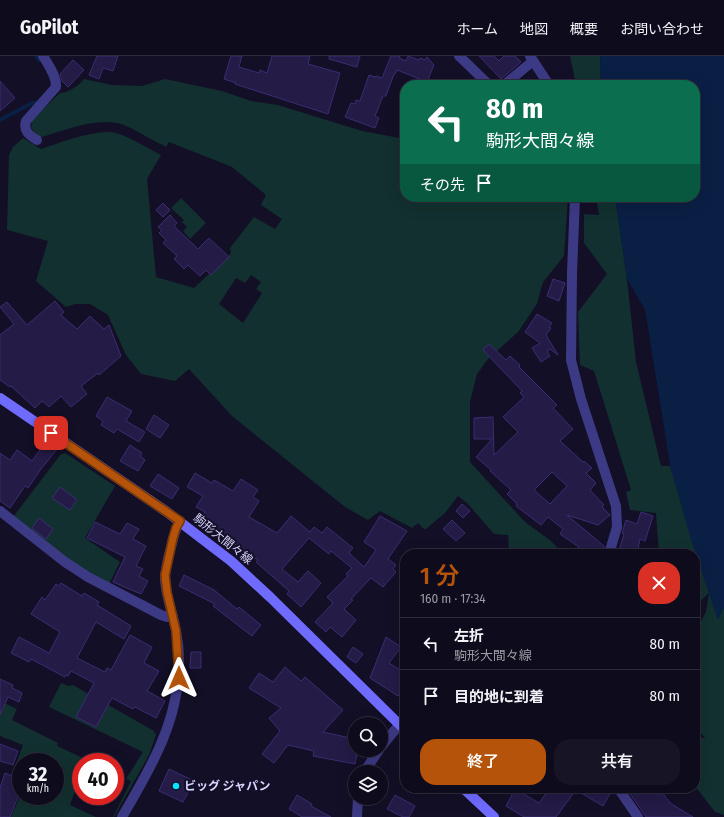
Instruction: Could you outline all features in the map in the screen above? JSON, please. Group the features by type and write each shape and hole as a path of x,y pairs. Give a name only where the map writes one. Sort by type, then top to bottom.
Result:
{"main road":[{"name":"駒形大間々線","path":"0,398 180,521 231,561 262,589 400,726"},
{"path":"468,793 494,817"}],"street":[{"path":"37,140 28,134 24,125 56,87 56,83 50,68 43,56"},
{"path":"459,56 484,80"},
{"path":"509,80 531,59 546,80"},
{"path":"574,202 571,364 616,506 617,527 610,549"},
{"path":"1,512 59,558 88,578 161,615 167,617 173,616"},
{"path":"122,817 155,757 170,724 175,705 179,678 179,661 176,631 167,592 165,575 173,538 180,521"},
{"path":"388,741 400,730"},
{"path":"621,793 638,817"},
{"path":"357,817 358,805"}],"green space":[{"path":"570,56 600,56 601,80 575,80"},
{"path":"84,79 112,85 142,86 165,79 222,91 251,101 278,105 362,131 400,138 400,202 568,202 564,256 543,282 537,304 518,332 488,359 477,374 470,402 470,462 525,522 551,541 558,549 509,549 508,535 494,534 467,503 458,496 445,513 426,529 418,523 412,528 380,511 368,520 345,507 232,416 189,369 175,381 141,374 126,355 108,315 90,304 75,304 66,307 36,281 48,241 7,230 9,155 13,147 23,138 41,149 89,134 108,132 116,133 128,138 161,155 147,179 156,277 194,288 231,253 230,248 254,217 275,229 282,219 261,205 266,195 232,167 169,142 166,147 124,125 104,122 93,123 42,137 38,136 31,128 32,119 60,93 77,86","holes":["251,275 261,282 256,289 262,293 243,323 219,304 236,278 245,283"]},
{"path":"181,198 206,223 190,239 183,231 187,227 182,222 184,220 171,208"},
{"path":"597,202 616,202 627,279 636,362 661,466 670,466 696,549 659,549 656,513 630,510 626,492 631,490 594,371 580,365 578,312 607,274 584,243 584,214 599,215"},
{"path":"65,453 115,486 85,538 120,562 109,584 68,559 13,517 61,454"},
{"path":"700,562 718,619 724,607 724,815 715,812 700,792 700,738 705,738 700,732 700,623 706,612 709,593 700,601"},
{"path":"61,683 68,686 73,685 154,731 156,735 149,755 124,799 124,795 131,781 126,779 143,752 49,707"},
{"path":"2,702 17,709 12,720 58,743 57,746 72,753 72,800 70,805 96,817 11,817 16,805 64,805 64,753 20,753 23,745 0,736 0,708"},
{"path":"119,805 121,805 114,817"}],"water":[{"path":"600,56 724,56 724,607 718,620 700,567 700,549 694,549 670,466 645,310 627,279 616,202 700,202 700,80 601,80"}],"pier":[{"path":"627,279 645,310 670,466 668,466 643,311 628,284"}],"building":[{"path":"97,56 118,56 113,71 103,68 99,79 89,75"},
{"path":"231,56 242,56 239,67 259,73 260,70 267,73 272,56 310,56 308,64 340,73 328,114 235,84 236,83 224,79"},
{"path":"329,56 360,56 357,67 329,59"},
{"path":"391,56 400,56 399,58 406,61 408,56 419,60 420,58 425,60 427,57 434,65 428,80 422,80 397,70 394,74 386,96 383,96 375,116 379,118 375,128 345,117 351,103 355,104 356,100 360,101 369,75 382,78"},
{"path":"479,56 494,56 499,61 504,56 515,56 521,62 501,79"},
{"path":"73,60 84,70 68,87 62,81 60,74"},
{"path":"0,81 15,98 0,111"},
{"path":"163,203 170,210 163,217 156,210"},
{"path":"170,215 177,223 174,226 198,249 209,238 229,257 211,275 206,270 200,276 188,265 184,269 174,259 177,256 163,243 166,240 159,233 162,230 158,227"},
{"path":"553,279 565,283 559,301 547,296"},
{"path":"55,301 64,312 61,315 77,329 90,316 104,329 109,325 121,356 99,375 98,373 81,386 87,394 71,407 61,396 49,407 42,401 35,408 11,386 10,387 0,380 0,335 14,324 0,307 7,302 27,325"},
{"path":"537,314 552,323 549,327 551,328 546,335 558,355 550,349 547,351 550,356 541,362 532,348 540,343 525,332"},
{"path":"489,344 506,360 510,356 520,365 519,367 557,405 553,408 573,429 560,441 583,462 584,461 592,468 586,473 596,483 590,490 604,505 602,507 610,515 598,525 567,515 604,546 604,549 576,549 579,547 560,534 563,529 548,517 541,525 516,506 517,504 507,494 511,490 476,457 492,439 474,439 474,418 493,417 494,455 518,432 503,417 524,397 520,393 522,391 483,350","holes":["552,472 567,486 550,504 534,490"]},
{"path":"107,397 132,411 126,421 145,432 139,442 117,429 114,433 101,425 103,421 96,416"},
{"path":"154,415 169,425 160,438 146,429"},
{"path":"47,440 58,448 28,488 25,486 10,508 0,501 0,453 10,460 17,450 32,461"},
{"path":"130,445 142,453 140,456 145,460 138,471 120,461"},
{"path":"195,473 212,483 214,480 233,491 241,479 258,490 253,497 259,501 249,517 277,533 291,516 310,532 314,527 322,533 327,527 353,548 349,553 364,567 376,550 364,542 380,516 407,531 388,559 396,565 393,569 396,572 383,587 371,578 351,599 353,600 344,609 356,620 342,637 330,627 326,632 315,622 333,603 327,597 348,576 346,574 352,568 331,551 329,554 309,538 282,569 298,582 308,571 321,583 301,607 287,594 289,591 256,562 258,560 234,546 236,544 209,528 210,526 201,520 205,512 196,507 203,496 187,487"},
{"path":"158,474 179,488 172,499 150,486"},
{"path":"60,487 77,500 70,510 52,498"},
{"path":"462,504 470,511 463,518 456,511"},
{"path":"641,512 653,516 645,541 640,539 638,549 620,549 626,520 637,524"},
{"path":"39,518 53,529 46,539 32,528"},
{"path":"452,520 465,533 456,541 443,529"},
{"path":"95,522 120,534 127,523 139,529 133,539 146,546 136,566 143,569 139,576 148,581 141,594 113,582 125,557 87,538"},
{"path":"184,575 214,590 237,609 239,607 261,625 252,636 213,606 215,604 179,586"},
{"path":"61,583 82,596 84,593 99,602 97,605 131,626 124,639 96,622 77,658 105,672 107,668 111,670 130,635 152,647 144,663 159,671 147,691 165,701 156,718 135,707 133,709 112,698 96,727 76,717 94,683 71,671 68,676 66,675 65,677 31,659 29,662 11,653 19,637 49,653 60,632 31,614 42,597 45,600 56,584 59,586"},
{"path":"386,637 400,646 389,663 400,670 400,692 398,696 370,678"},
{"path":"353,647 363,654 356,663 347,657"},
{"path":"191,652 201,652 201,668 190,668"},
{"path":"285,667 301,681 305,677 343,710 323,732 348,737 348,757 356,757 355,764 313,756 314,751 288,745 274,763 262,754 280,731 269,718 281,708 249,688 259,673 273,682"},
{"path":"0,679 13,685 12,688 22,693 19,702 8,697 0,715"},
{"path":"0,744 18,751 17,753 12,753 12,765 0,761"},
{"name":"ビッグ ジャパン","path":"169,769 194,781 183,802 159,791"},
{"path":"5,773 12,776 12,805 15,805 10,817 0,817 0,788"},
{"path":"513,793 522,793 539,803 546,793 574,793 556,817 524,817 506,806"},
{"path":"581,793 610,793 603,806"},
{"path":"629,793 663,793 670,803 693,817 646,817"},
{"path":"297,795 312,804 311,806 331,817 302,817 289,809"},
{"path":"395,795 415,806 409,817 403,817 387,809"}],"waterway":[{"path":"36,56 39,60"},
{"path":"0,120 32,103 36,103"}],"place":[{"name":"ビッグ ジャパン","path":"176,786"}],"route":[{"path":"51,433 180,521 173,538 165,575 167,592 176,631 179,678"}]}
